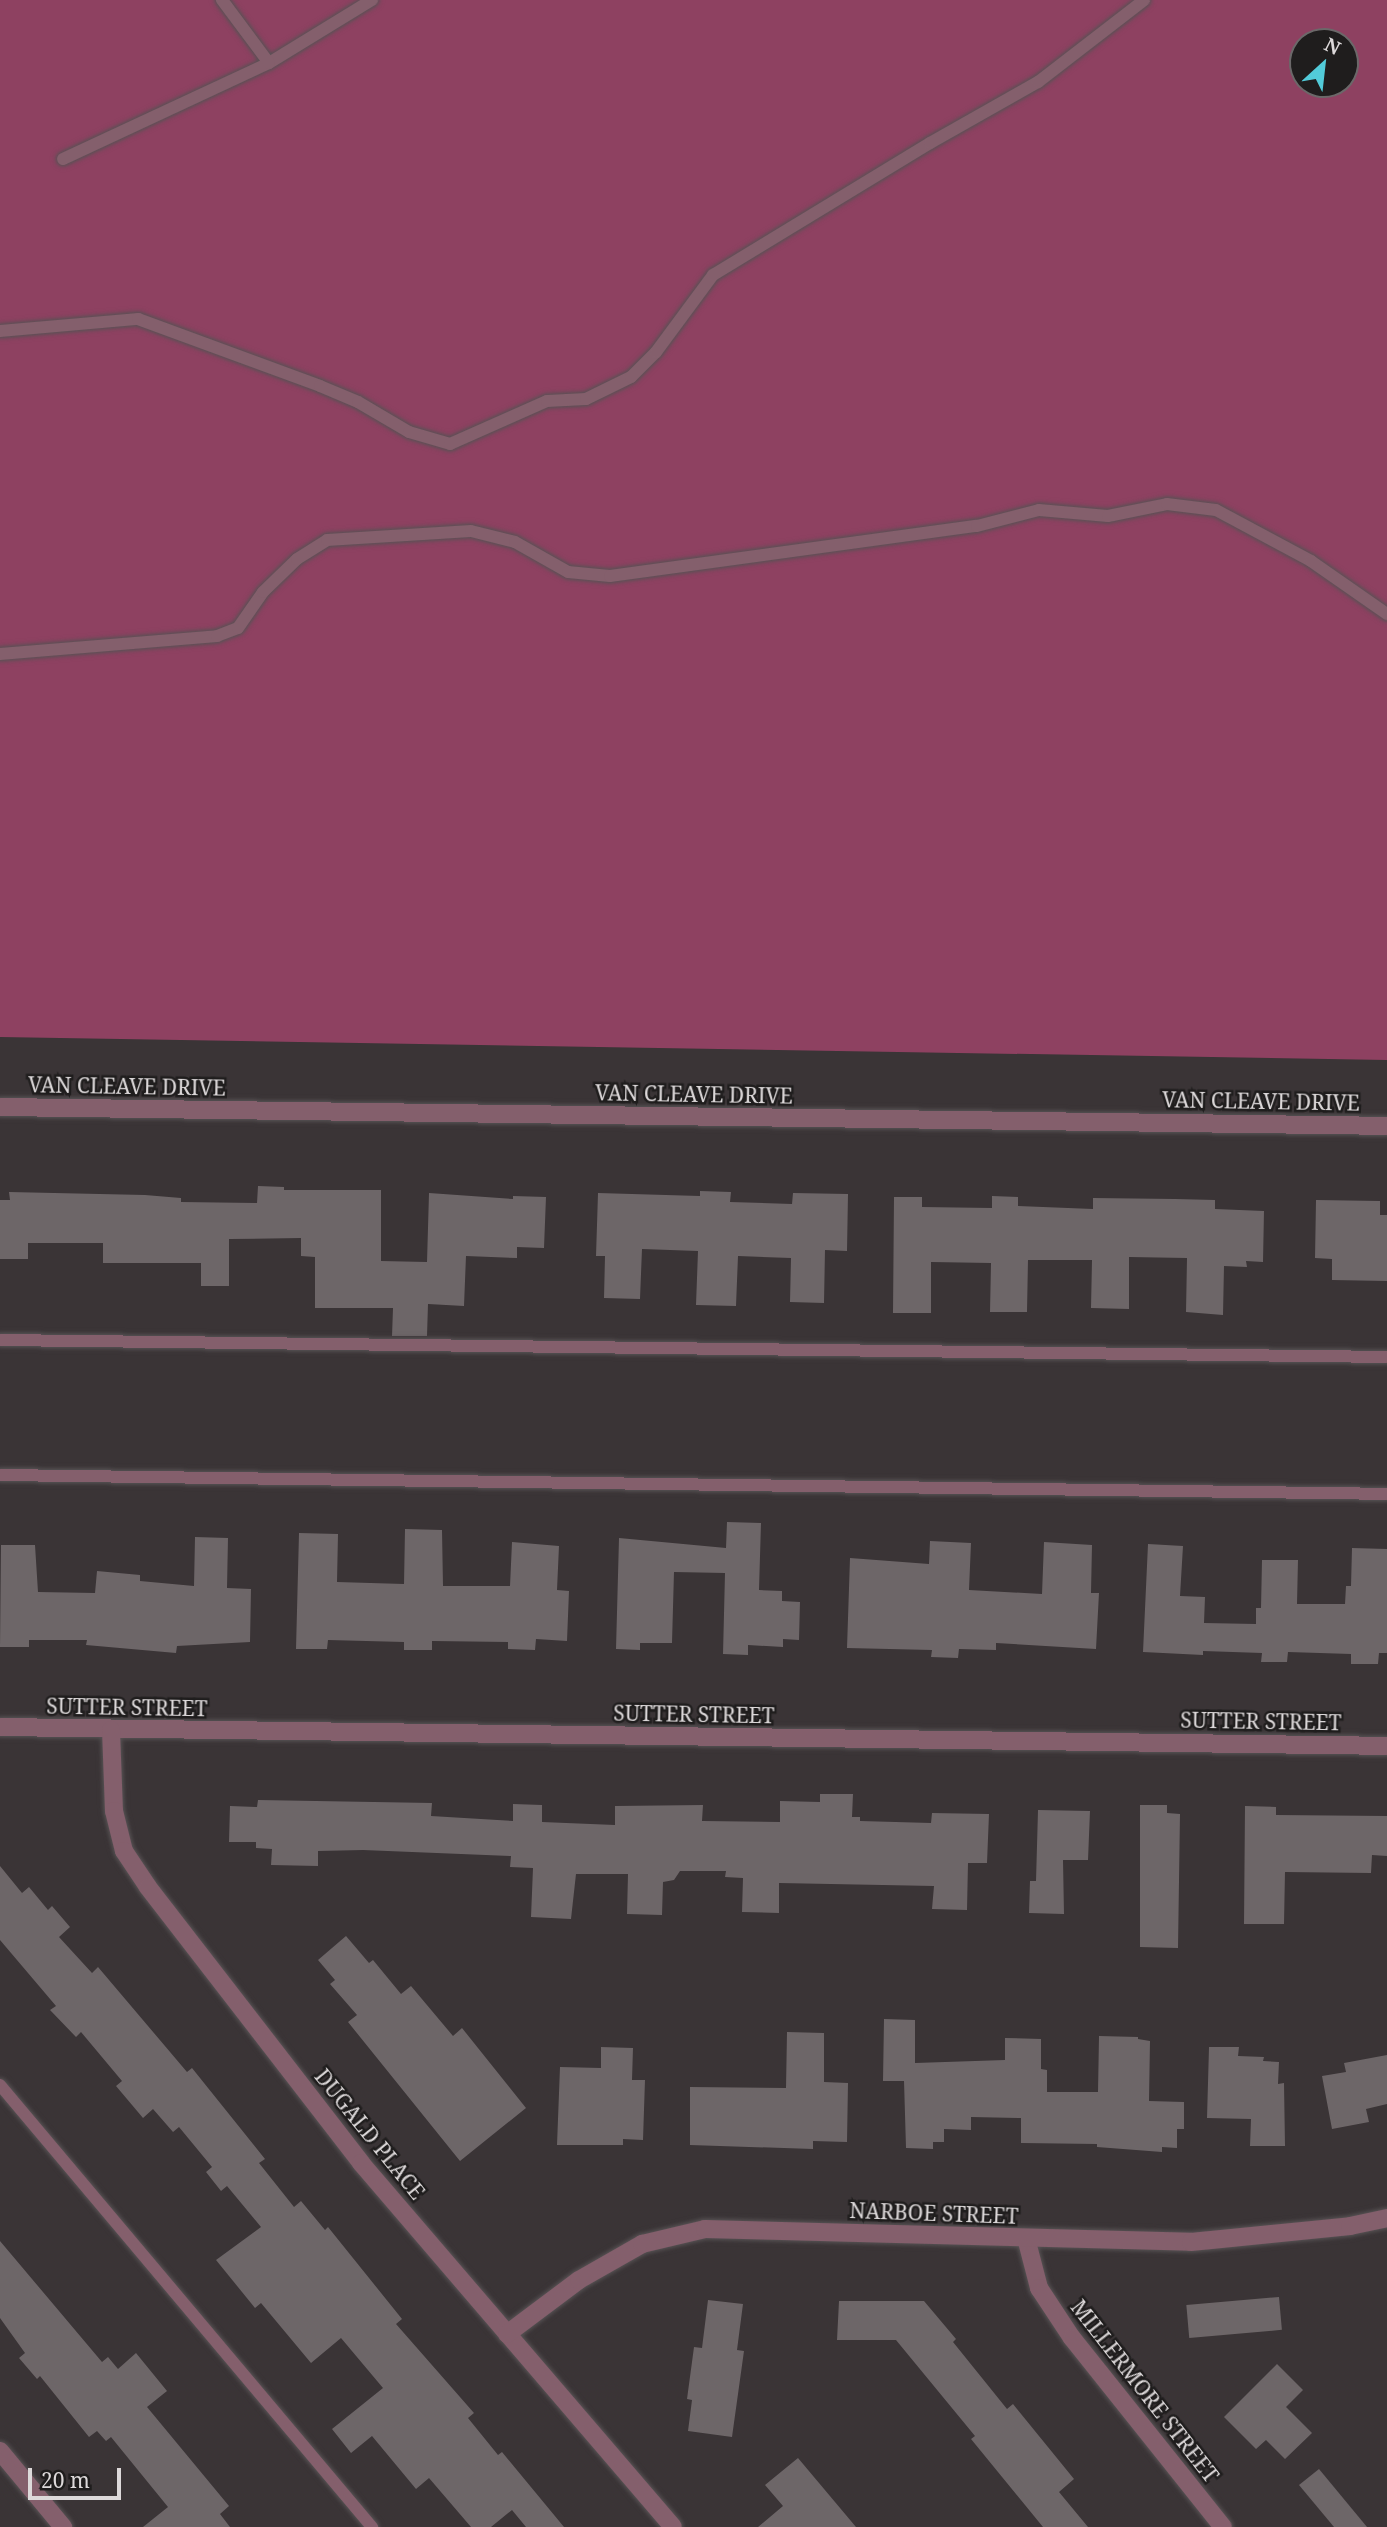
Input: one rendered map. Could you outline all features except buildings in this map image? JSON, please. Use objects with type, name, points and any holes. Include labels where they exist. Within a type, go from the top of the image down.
[{"type":"street","name":"VAN CLEAVE DRIVE","points":[[0,1107],[1387,1126]]},
{"type":"street","name":"SUTTER STREET","points":[[0,1727],[1387,1746]]},
{"type":"street","name":"DUGALD PLACE","points":[[111,1730],[114,1811],[124,1851],[136,1869],[361,2162],[673,2527]]},
{"type":"street","name":"NARBOE STREET","points":[[507,2334],[579,2280],[642,2244],[705,2229],[1191,2242],[1350,2226],[1387,2218]]},
{"type":"street","name":"MILLERMORE STREET","points":[[1026,2238],[1039,2288],[1072,2339],[1223,2527]]},
{"type":"street","points":[[0,2451],[63,2527]]},
{"type":"lane","points":[[222,0],[269,63]]},
{"type":"lane","points":[[63,159],[269,63],[372,0]]},
{"type":"lane","points":[[0,331],[138,319],[320,386],[358,402],[409,432],[450,444],[547,401],[586,399],[631,377],[656,352],[713,275],[930,143],[1038,82],[1144,0]]},
{"type":"lane","points":[[0,654],[217,636],[238,628],[263,592],[297,559],[327,540],[471,531],[515,542],[568,572],[610,576],[977,526],[1039,510],[1108,516],[1167,505],[1216,510],[1311,561],[1387,614]]},
{"type":"lane","points":[[0,1340],[1387,1357]]},
{"type":"lane","points":[[0,1475],[1387,1494]]},
{"type":"lane","points":[[0,2085],[372,2527]]},
{"type":"shaded area","points":[[0,0],[1387,0],[1387,1060],[0,1037]]}]
